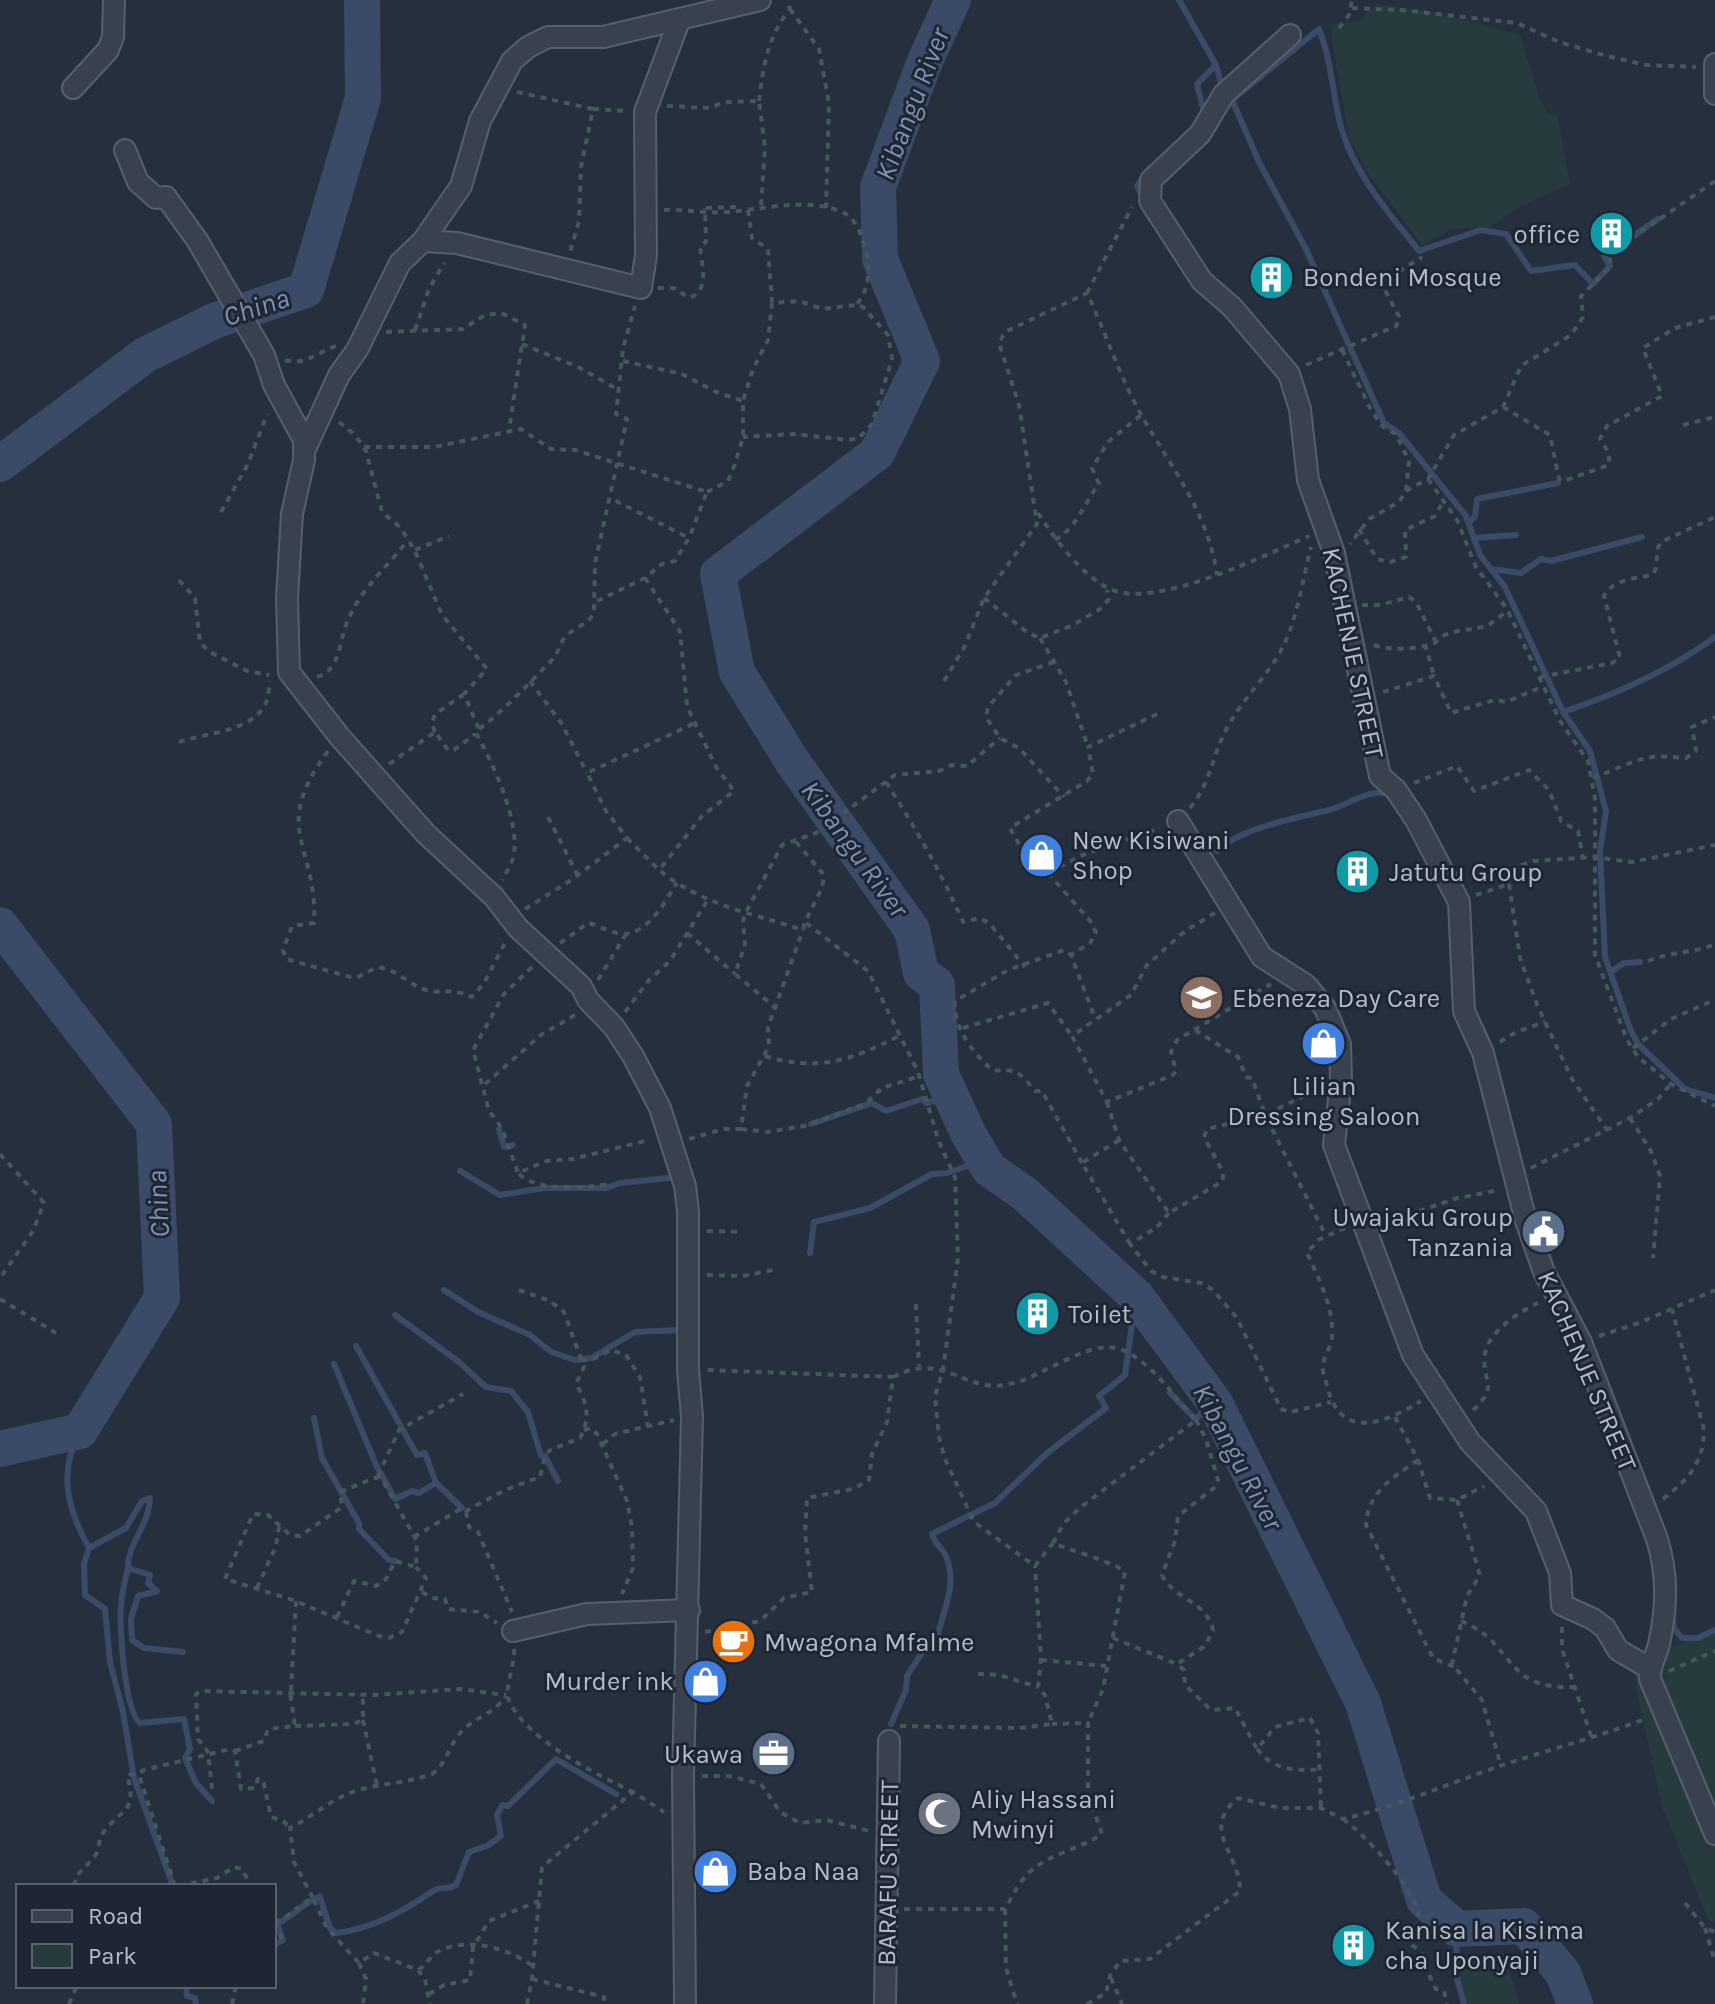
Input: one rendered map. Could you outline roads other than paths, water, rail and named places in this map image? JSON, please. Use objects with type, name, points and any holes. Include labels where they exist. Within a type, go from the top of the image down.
[{"type":"street","points":[[73,88],[108,50],[113,37],[114,0]]},
{"type":"street","points":[[685,2004],[686,1826],[683,1775],[689,1635],[692,1417],[688,1370],[689,1230],[685,1186],[670,1141],[633,1056],[614,1027],[581,986],[515,922],[494,897],[426,834],[280,674],[292,514],[305,449],[400,263],[423,241],[461,186],[480,121],[512,61],[528,47],[548,37],[603,37],[760,0]]},
{"type":"street","points":[[423,241],[457,243],[641,288],[646,255],[646,108],[679,21]]},
{"type":"street","name":"KACHENJE STREET","points":[[1290,35],[1224,94],[1200,134],[1150,184],[1150,201],[1202,281],[1232,307],[1289,374],[1300,409],[1308,480],[1334,553],[1380,776],[1396,790],[1416,820],[1459,902],[1464,1011],[1483,1053],[1516,1182],[1544,1272],[1581,1342],[1611,1426],[1647,1508],[1666,1578],[1661,1635],[1649,1674]]},
{"type":"street","points":[[1714,65],[1715,94]]},
{"type":"street","points":[[125,150],[138,182],[156,198],[166,197],[197,240],[265,358],[274,385],[305,449]]},
{"type":"street","points":[[1178,821],[1262,957],[1306,985],[1325,1008],[1340,1044],[1341,1080],[1334,1145],[1413,1355],[1455,1423],[1536,1511],[1560,1573],[1562,1605],[1605,1628],[1618,1650],[1649,1674],[1715,1834]]},
{"type":"street","points":[[513,1631],[569,1616],[689,1610]]},
{"type":"street","name":"BARAFU STREET","points":[[885,2004],[890,1836],[889,1741]]},
{"type":"waterway","name":"China","points":[[0,464],[145,355],[214,321],[306,290],[363,98],[362,0]]},
{"type":"waterway","name":"Kibangu River","points":[[953,0],[925,61],[878,187],[880,259],[922,361],[877,453],[718,574],[737,672],[792,761],[912,930],[921,973],[937,985],[941,1074],[968,1133],[989,1169],[1025,1194],[1136,1296],[1215,1403],[1363,1703],[1424,1900],[1457,1929],[1524,1926],[1563,1973],[1575,2004]]},
{"type":"waterway","points":[[1179,0],[1216,65],[1224,94],[1232,100],[1259,162],[1306,249],[1384,423],[1399,433],[1466,516],[1480,555],[1505,587],[1563,712],[1590,751],[1606,811],[1600,851],[1605,957],[1631,1031],[1638,1044],[1685,1089],[1715,1098]]},
{"type":"waterway","points":[[1232,100],[1319,29],[1329,62],[1339,119],[1352,155],[1372,189],[1419,251],[1481,230],[1506,234],[1531,271],[1575,265],[1593,284],[1610,266],[1604,256],[1658,219]]},
{"type":"waterway","points":[[1204,112],[1197,84],[1216,65]]},
{"type":"waterway","points":[[1145,201],[1137,186],[1150,168]]},
{"type":"waterway","points":[[1470,522],[1475,516],[1477,499],[1558,483]]},
{"type":"waterway","points":[[1474,538],[1516,535]]},
{"type":"waterway","points":[[1491,569],[1521,573],[1541,559],[1551,561],[1642,537]]},
{"type":"waterway","points":[[1563,712],[1642,680],[1679,661],[1715,637]]},
{"type":"waterway","points":[[1217,851],[1240,836],[1271,824],[1329,810],[1366,795],[1389,794]]},
{"type":"waterway","name":"China","points":[[0,925],[154,1124],[162,1298],[80,1431],[0,1449]]},
{"type":"waterway","points":[[1611,972],[1624,963],[1640,962]]},
{"type":"waterway","points":[[811,1124],[872,1103],[886,1111],[922,1099],[926,1103],[951,1096]]},
{"type":"waterway","points":[[499,1129],[504,1147],[513,1145]]},
{"type":"waterway","points":[[810,1253],[814,1222],[870,1208],[932,1174],[947,1173],[984,1160]]},
{"type":"waterway","points":[[460,1171],[500,1195],[544,1188],[606,1188],[620,1183],[679,1177]]},
{"type":"waterway","points":[[444,1290],[478,1312],[530,1335],[551,1352],[575,1360],[592,1358],[635,1332],[680,1330],[683,1326]]},
{"type":"waterway","points":[[891,1724],[906,1690],[907,1676],[932,1637],[938,1634],[949,1595],[949,1566],[932,1534],[995,1503],[1046,1454],[1106,1408],[1099,1396],[1125,1375],[1136,1296]]},
{"type":"waterway","points":[[395,1315],[459,1362],[486,1387],[511,1391],[528,1412],[541,1456],[545,1456],[558,1481]]},
{"type":"waterway","points":[[356,1346],[417,1455],[425,1453],[436,1483],[462,1508]]},
{"type":"waterway","points":[[334,1364],[377,1467],[395,1499],[412,1491],[419,1493],[436,1483]]},
{"type":"waterway","points":[[1170,1393],[1195,1419],[1215,1403]]},
{"type":"waterway","points":[[314,1418],[322,1458],[359,1523],[359,1529],[389,1560],[395,1561]]},
{"type":"waterway","points":[[80,1431],[73,1446],[67,1476],[75,1519],[89,1548],[84,1564],[85,1595],[105,1609],[110,1662],[123,1712],[134,1778],[172,1884]]},
{"type":"waterway","points":[[89,1548],[126,1528],[142,1501],[150,1498],[128,1568]]},
{"type":"waterway","points":[[183,1652],[144,1648],[132,1640],[131,1619],[138,1596],[157,1591],[148,1583],[150,1575],[128,1568],[121,1601],[121,1632],[130,1703],[140,1723],[184,1719],[190,1749],[185,1758],[196,1783],[212,1801]]},
{"type":"waterway","points":[[1672,1615],[1674,1628],[1682,1638],[1698,1638],[1715,1630]]},
{"type":"waterway","points":[[276,1944],[283,1940],[277,1924],[316,1898],[320,1897],[330,1928],[336,1933],[375,1923],[436,1890],[456,1885],[469,1852],[487,1846],[501,1836],[497,1815],[502,1805],[508,1806],[556,1759],[616,1794]]},
{"type":"waterway","points":[[1457,1929],[1456,1975],[1464,2004]]},
{"type":"waterway","points":[[186,1988],[187,1996],[195,1998],[196,2004]]},
{"type":"place","name":"office","points":[[1611,234]]},
{"type":"place","name":"Bondeni Mosque","points":[[1272,277]]},
{"type":"place","name":"New Kisiwani Shop","points":[[1041,855]]},
{"type":"place","name":"Jatutu Group","points":[[1358,872]]},
{"type":"place","name":"Ebeneza Day Care","points":[[1201,998]]},
{"type":"place","name":"Lilian Dressing Saloon","points":[[1324,1043]]},
{"type":"place","name":"Uwajaku Group Tanzania","points":[[1544,1232]]},
{"type":"place","name":"Toilet","points":[[1037,1314]]},
{"type":"place","name":"Mwagona Mfalme","points":[[733,1642]]},
{"type":"place","name":"Murder ink","points":[[705,1681]]},
{"type":"place","name":"Ukawa","points":[[774,1754]]},
{"type":"place","name":"Aliy Hassani Mwinyi","points":[[940,1814]]},
{"type":"place","name":"Baba Naa","points":[[716,1871]]},
{"type":"place","name":"Kanisa la Kisima cha Uponyaji","points":[[1354,1945]]}]
